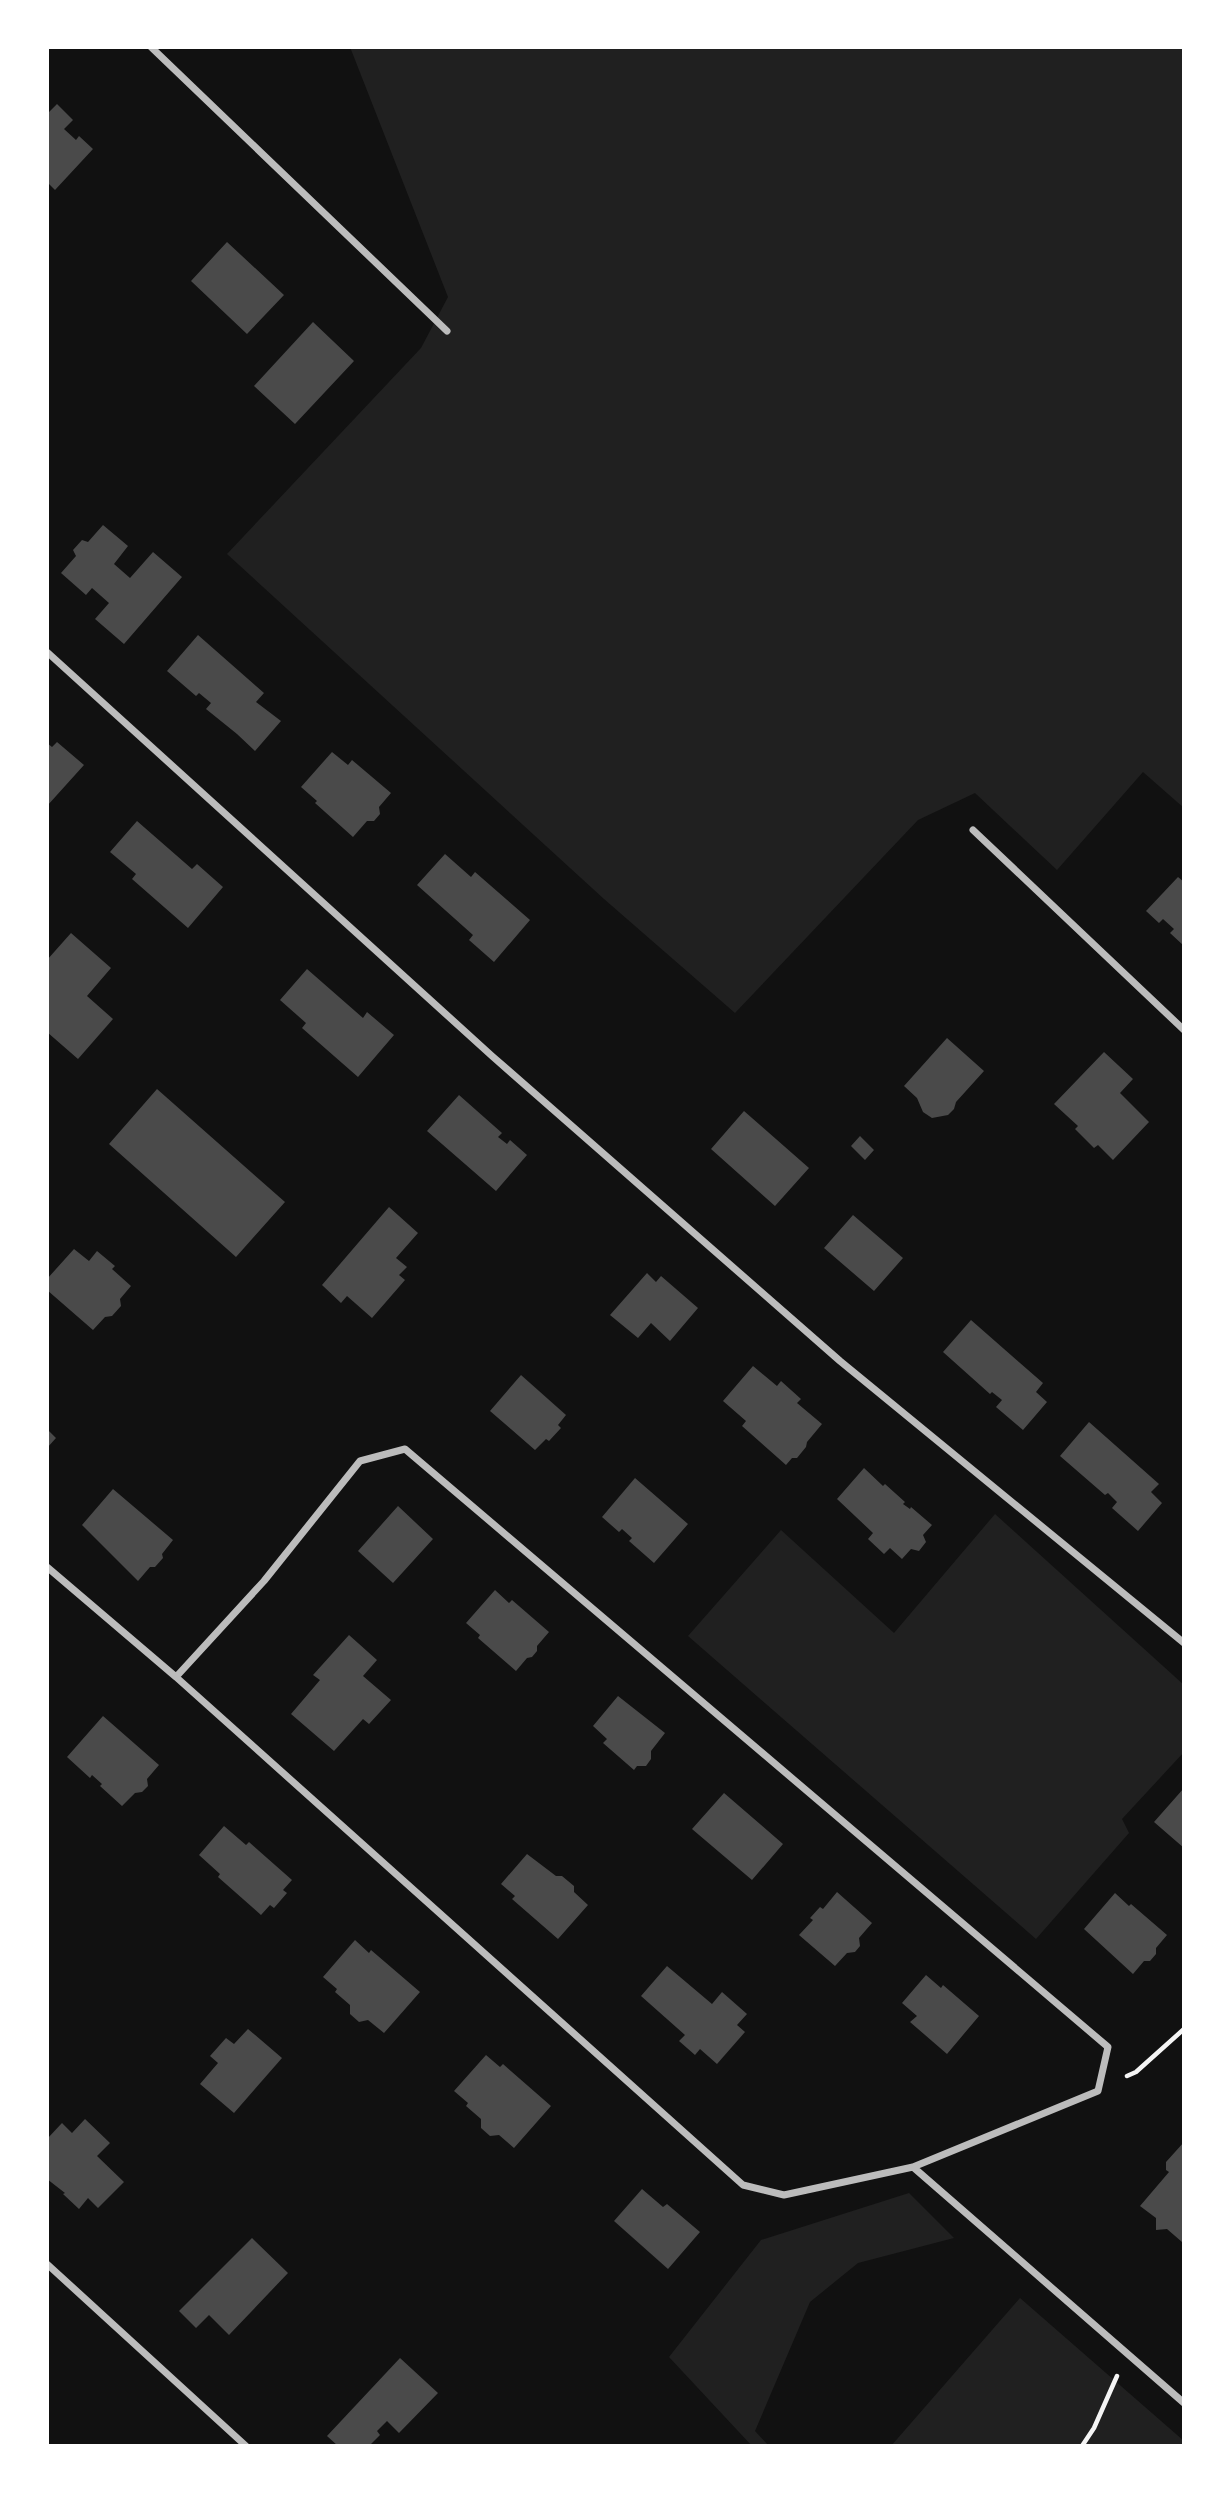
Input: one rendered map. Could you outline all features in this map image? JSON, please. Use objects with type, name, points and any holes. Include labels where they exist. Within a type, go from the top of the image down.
[{"type":"street","points":[[151,47],[447,331]]},
{"type":"street","points":[[47,652],[492,1056],[839,1361],[1184,1643]]},
{"type":"street","points":[[973,830],[1184,1030]]},
{"type":"street","points":[[47,1567],[176,1677],[743,2185],[784,2195],[913,2167],[1098,2091],[1108,2047],[405,1449],[360,1461],[264,1581],[176,1677]]},
{"type":"street","points":[[913,2167],[1184,2403]]},
{"type":"street","points":[[47,2264],[247,2446]]},
{"type":"path","points":[[1098,2091],[1136,2072],[1184,2029]]},
{"type":"path","points":[[1082,2446],[1094,2428],[1127,2352]]},
{"type":"shaded area","points":[[350,47],[1184,47],[1184,808],[1143,772],[1057,870],[975,793],[918,820],[735,1013],[604,899],[227,554],[421,348],[448,297]]},
{"type":"shaded area","points":[[995,1514],[1184,1685],[1184,1752],[1122,1819],[1129,1833],[1036,1939],[688,1636],[781,1530],[894,1633]]},
{"type":"shaded area","points":[[909,2193],[954,2238],[858,2263],[810,2302],[755,2431],[769,2446],[752,2446],[669,2357],[761,2240]]},
{"type":"shaded area","points":[[1020,2298],[1184,2441],[1184,2446],[891,2446]]},
{"type":"building","points":[[57,104],[73,120],[64,129],[76,140],[79,136],[93,149],[55,190],[47,182],[47,114]]},
{"type":"building","points":[[227,242],[284,295],[247,334],[191,281]]},
{"type":"building","points":[[313,322],[354,361],[295,424],[254,386]]},
{"type":"building","points":[[103,525],[128,546],[114,564],[130,578],[153,552],[182,577],[124,644],[95,619],[109,603],[92,588],[86,595],[61,573],[76,556],[73,550],[82,540],[88,542]]},
{"type":"building","points":[[198,635],[264,693],[256,702],[281,721],[255,751],[206,709],[211,703],[199,693],[196,696],[167,671]]},
{"type":"building","points":[[57,742],[84,765],[47,806],[47,743],[52,747]]},
{"type":"building","points":[[332,752],[348,765],[352,760],[391,793],[379,807],[380,814],[374,821],[367,821],[353,837],[301,787]]},
{"type":"building","points":[[137,821],[192,869],[197,864],[223,887],[188,928],[132,879],[136,874],[110,852]]},
{"type":"building","points":[[445,854],[471,877],[475,872],[530,920],[494,962],[469,940],[473,935],[417,885]]},
{"type":"building","points":[[1178,877],[1184,882],[1184,946],[1170,933],[1174,929],[1163,919],[1159,923],[1146,911]]},
{"type":"building","points":[[71,933],[111,968],[87,996],[113,1019],[78,1059],[47,1032],[47,960]]},
{"type":"building","points":[[307,969],[363,1018],[367,1012],[394,1035],[358,1077],[302,1028],[306,1023],[280,1000]]},
{"type":"building","points":[[947,1038],[984,1071],[948,1115],[932,1118],[923,1112],[917,1098],[904,1086]]},
{"type":"building","points":[[1104,1052],[1133,1079],[1120,1093],[1149,1122],[1113,1160],[1098,1145],[1094,1148],[1075,1129],[1078,1126],[1054,1104]]},
{"type":"building","points":[[157,1089],[285,1202],[236,1257],[109,1144]]},
{"type":"building","points":[[459,1095],[502,1133],[498,1137],[507,1144],[510,1140],[527,1155],[496,1191],[427,1131]]},
{"type":"building","points":[[744,1111],[809,1168],[775,1206],[711,1149]]},
{"type":"building","points":[[860,1136],[874,1150],[865,1160],[851,1146]]},
{"type":"building","points":[[389,1207],[418,1233],[396,1258],[407,1267],[399,1275],[405,1280],[372,1318],[347,1296],[341,1303],[322,1285]]},
{"type":"building","points":[[853,1215],[903,1258],[874,1291],[824,1248]]},
{"type":"building","points":[[74,1249],[89,1261],[97,1251],[115,1266],[112,1269],[131,1286],[120,1299],[121,1306],[93,1330],[47,1290],[47,1279]]},
{"type":"building","points":[[647,1273],[656,1282],[661,1276],[698,1308],[670,1341],[651,1323],[638,1338],[610,1315]]},
{"type":"building","points":[[971,1320],[1043,1383],[1036,1392],[1047,1402],[1023,1430],[996,1407],[1002,1400],[992,1392],[990,1394],[943,1352]]},
{"type":"building","points":[[753,1366],[777,1386],[781,1381],[801,1399],[797,1403],[822,1424],[797,1458],[792,1458],[786,1465],[742,1426],[746,1421],[723,1401]]},
{"type":"building","points":[[521,1375],[566,1415],[558,1425],[561,1428],[549,1441],[546,1439],[535,1450],[490,1411]]},
{"type":"building","points":[[1089,1422],[1159,1484],[1151,1492],[1162,1503],[1138,1531],[1112,1508],[1117,1502],[1108,1493],[1105,1495],[1060,1456]]},
{"type":"building","points":[[47,1429],[56,1438],[47,1448]]},
{"type":"building","points":[[864,1468],[905,1502],[903,1504],[910,1509],[911,1507],[932,1525],[923,1535],[926,1542],[919,1551],[911,1549],[902,1559],[890,1548],[884,1554],[868,1539],[873,1533],[837,1499]]},
{"type":"building","points":[[635,1478],[688,1524],[654,1563],[629,1541],[632,1538],[622,1529],[619,1532],[602,1517]]},
{"type":"building","points":[[113,1489],[173,1540],[162,1554],[163,1558],[155,1567],[150,1567],[138,1581],[82,1525]]},
{"type":"building","points":[[398,1506],[433,1539],[393,1583],[358,1551]]},
{"type":"building","points":[[495,1590],[509,1603],[512,1600],[549,1632],[532,1657],[527,1658],[516,1671],[478,1638],[480,1635],[466,1623]]},
{"type":"building","points":[[349,1635],[377,1660],[363,1676],[391,1700],[369,1724],[363,1719],[334,1751],[291,1714],[320,1680],[313,1675]]},
{"type":"building","points":[[618,1696],[665,1733],[651,1751],[651,1759],[646,1766],[637,1766],[634,1770],[603,1743],[607,1739],[593,1726]]},
{"type":"building","points":[[103,1716],[159,1765],[147,1779],[148,1786],[142,1792],[135,1793],[122,1806],[92,1775],[90,1778],[67,1757]]},
{"type":"building","points":[[1184,1788],[1184,1848],[1154,1822]]},
{"type":"building","points":[[724,1793],[783,1844],[752,1880],[692,1829]]},
{"type":"building","points":[[224,1826],[246,1845],[249,1842],[292,1880],[283,1890],[287,1893],[274,1908],[270,1905],[261,1915],[218,1877],[220,1874],[199,1855]]},
{"type":"building","points":[[527,1854],[574,1886],[574,1892],[588,1905],[558,1939],[512,1899],[515,1896],[501,1884]]},
{"type":"building","points":[[837,1892],[872,1923],[859,1938],[860,1946],[855,1952],[847,1953],[835,1966],[799,1935],[813,1920],[810,1918],[820,1907],[823,1909]]},
{"type":"building","points":[[1115,1893],[1167,1935],[1150,1961],[1144,1961],[1133,1974],[1084,1929]]},
{"type":"building","points":[[355,1940],[369,1953],[371,1950],[420,1992],[384,2033],[368,2020],[359,2022],[350,2014],[350,2005],[323,1977]]},
{"type":"building","points":[[667,1966],[712,2004],[722,1992],[747,2014],[737,2025],[745,2032],[717,2064],[700,2049],[695,2055],[679,2041],[685,2035],[641,1996]]},
{"type":"building","points":[[926,1975],[941,1988],[943,1985],[979,2016],[947,2054],[910,2022],[917,2016],[902,2003]]},
{"type":"building","points":[[248,2029],[282,2058],[234,2113],[200,2084],[218,2063],[210,2056],[226,2038],[234,2044]]},
{"type":"building","points":[[486,2055],[500,2067],[503,2064],[551,2106],[514,2148],[499,2135],[490,2136],[481,2128],[481,2119],[454,2091]]},
{"type":"building","points":[[85,2119],[110,2143],[97,2156],[124,2182],[98,2208],[88,2198],[79,2209],[47,2179],[47,2139],[62,2123],[72,2133]]},
{"type":"building","points":[[1184,2142],[1182,2242],[1167,2229],[1156,2230],[1156,2218],[1140,2206],[1169,2172],[1166,2170],[1166,2162]]},
{"type":"building","points":[[642,2189],[663,2207],[667,2204],[700,2232],[668,2269],[614,2221]]},
{"type":"building","points":[[252,2238],[288,2273],[229,2335],[209,2315],[196,2328],[179,2311]]},
{"type":"building","points":[[400,2358],[438,2393],[399,2433],[387,2421],[377,2431],[380,2435],[369,2446],[338,2446],[327,2436]]}]
